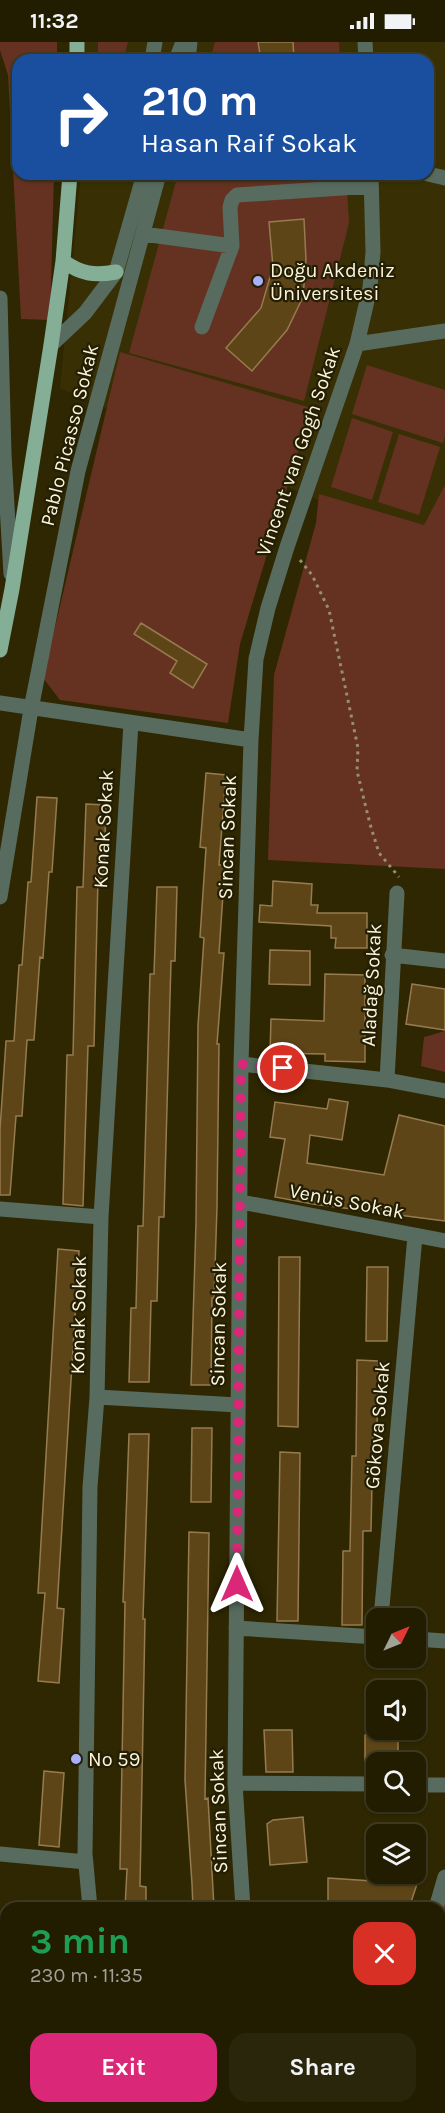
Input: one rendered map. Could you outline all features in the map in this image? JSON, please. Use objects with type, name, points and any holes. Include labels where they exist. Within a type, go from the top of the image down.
[{"type":"main road","points":[[0,650],[51,345],[63,261],[70,180]]},
{"type":"main road","points":[[63,261],[86,274],[99,275],[116,272]]},
{"type":"street","name":"Pablo Picasso Sokak","points":[[51,345],[85,313],[116,272],[142,180]]},
{"type":"street","name":"Pablo Picasso Sokak","points":[[0,897],[31,709],[78,471],[157,180]]},
{"type":"street","points":[[202,327],[232,246],[231,200],[237,195],[371,180]]},
{"type":"street","name":"Vincent van Gogh Sokak","points":[[251,740],[256,659],[268,608],[286,547],[357,344],[370,288],[373,252],[371,180]]},
{"type":"street","points":[[143,234],[232,246]]},
{"type":"street","points":[[0,298],[4,454],[12,589]]},
{"type":"street","points":[[357,344],[445,331]]},
{"type":"street","points":[[0,703],[251,740]]},
{"type":"street","name":"Konak Sokak","points":[[89,1902],[86,1862],[90,1487],[97,1397],[101,1217],[131,723]]},
{"type":"street","name":"Sincan Sokak","points":[[243,1902],[235,1783],[236,1628],[241,1064],[251,740]]},
{"type":"street","name":"Aladağ Sokak","points":[[387,1080],[392,955],[399,886]]},
{"type":"street","points":[[392,955],[445,961]]},
{"type":"street","points":[[241,1064],[387,1080],[445,1091]]},
{"type":"street","name":"Venüs Sokak","points":[[241,1202],[445,1241]]},
{"type":"street","points":[[0,1209],[101,1217]]},
{"type":"street","name":"Gökova Sokak","points":[[382,1608],[415,1236]]},
{"type":"street","points":[[97,1397],[238,1405]]},
{"type":"street","points":[[236,1628],[366,1636]]},
{"type":"street","points":[[426,1640],[445,1641]]},
{"type":"street","points":[[235,1783],[366,1784]]},
{"type":"street","points":[[426,1785],[445,1785]]},
{"type":"street","points":[[0,1854],[86,1862]]},
{"type":"street","points":[[438,1902],[445,1877]]},
{"type":"path","points":[[286,547],[298,557],[312,575],[329,610],[358,748],[357,771],[370,824],[380,853],[399,886]]},
{"type":"shaded area","points":[[0,42],[57,42],[57,54],[12,54],[12,150],[8,75],[0,50]]},
{"type":"shaded area","name":"Doğu Akdeniz Üniversitesi","points":[[85,42],[445,42],[445,551],[443,554],[60,388],[80,180],[434,180],[434,54],[85,54]]},
{"type":"shaded area","points":[[98,42],[128,42],[125,54],[98,54]]},
{"type":"shaded area","points":[[215,42],[339,42],[340,54],[212,54]]},
{"type":"shaded area","points":[[14,180],[54,180],[50,320],[21,319]]},
{"type":"shaded area","points":[[176,180],[346,180],[349,223],[304,401],[129,353]]},
{"type":"shaded area","points":[[120,352],[311,408],[240,644],[228,723],[60,700],[43,678]]},
{"type":"shaded area","points":[[367,365],[445,390],[443,443],[352,414]]},
{"type":"shaded area","points":[[352,418],[393,432],[372,500],[331,487]]},
{"type":"shaded area","points":[[399,434],[440,447],[419,515],[378,502]]},
{"type":"shaded area","points":[[445,485],[445,869],[268,860],[274,675],[316,523],[319,494],[424,525]]},
{"type":"shaded area","points":[[445,1031],[445,1072],[421,1066],[424,1037]]},
{"type":"building","points":[[258,42],[293,42],[294,54],[260,54]]},
{"type":"building","points":[[304,219],[306,260],[303,297],[287,330],[252,371],[226,348],[261,308],[273,267],[269,222]]},
{"type":"building","points":[[141,623],[207,664],[193,688],[170,673],[177,661],[134,634]]},
{"type":"building","points":[[206,773],[226,775],[219,865],[225,865],[219,953],[224,953],[217,1044],[219,1044],[217,1207],[214,1298],[212,1298],[211,1385],[191,1385],[196,1223],[198,1025],[204,938],[200,937],[206,848],[200,847]]},
{"type":"building","points":[[37,797],[57,798],[52,872],[49,872],[34,1040],[27,1040],[22,1116],[16,1116],[10,1195],[0,1195],[0,1129],[6,1041],[14,1041],[19,965],[22,965],[28,882],[31,882]]},
{"type":"building","points":[[86,804],[106,805],[104,879],[98,879],[94,1046],[88,1046],[83,1206],[63,1204],[67,1055],[73,1055],[77,887],[83,887]]},
{"type":"building","points":[[273,881],[312,884],[311,905],[318,905],[317,913],[367,913],[367,948],[335,948],[336,938],[331,938],[331,926],[259,922],[260,905],[272,906]]},
{"type":"building","points":[[157,887],[177,887],[175,961],[171,961],[164,1217],[159,1217],[157,1301],[151,1301],[149,1382],[129,1382],[131,1308],[136,1308],[138,1226],[143,1226],[150,974],[154,974]]},
{"type":"building","points":[[270,950],[310,951],[310,985],[269,984]]},
{"type":"building","points":[[325,974],[365,975],[365,1062],[325,1061],[325,1054],[270,1053],[271,1019],[324,1021]]},
{"type":"building","points":[[412,984],[445,989],[445,1030],[406,1024]]},
{"type":"building","points":[[329,1099],[348,1102],[342,1140],[310,1135],[307,1163],[384,1175],[399,1115],[445,1126],[445,1221],[275,1197],[285,1139],[270,1137],[275,1102],[327,1109]]},
{"type":"building","points":[[58,1249],[79,1251],[57,1608],[64,1609],[59,1683],[38,1681],[45,1593],[38,1593]]},
{"type":"building","points":[[279,1257],[300,1257],[298,1427],[278,1426]]},
{"type":"building","points":[[367,1267],[388,1267],[387,1341],[366,1341]]},
{"type":"building","points":[[357,1360],[378,1361],[377,1435],[373,1435],[371,1531],[363,1531],[362,1625],[342,1625],[343,1551],[350,1551],[352,1456],[356,1456]]},
{"type":"building","points":[[192,1428],[212,1428],[211,1502],[191,1502]]},
{"type":"building","points":[[129,1434],[149,1434],[143,1619],[145,1619],[140,1886],[146,1887],[146,1902],[125,1902],[127,1869],[120,1869],[125,1602],[123,1602]]},
{"type":"building","points":[[280,1452],[300,1453],[298,1621],[277,1621]]},
{"type":"building","points":[[189,1532],[209,1533],[205,1799],[208,1798],[214,1902],[193,1902],[185,1780]]},
{"type":"building","points":[[264,1730],[292,1730],[293,1772],[266,1772]]},
{"type":"building","points":[[365,1735],[366,1740],[398,1740],[398,1752],[366,1752],[365,1762]]},
{"type":"building","points":[[44,1771],[64,1773],[59,1847],[39,1845]]},
{"type":"building","points":[[303,1817],[307,1862],[270,1865],[267,1824],[273,1820]]},
{"type":"building","points":[[328,1878],[366,1881],[366,1884],[417,1884],[411,1902],[328,1902]]},
{"type":"place","name":"Doğu Akdeniz Üniversitesi","points":[[258,281]]},
{"type":"place","name":"No 59","points":[[76,1759]]},
{"type":"route","points":[[237,1584],[241,1064],[283,1068]]}]
